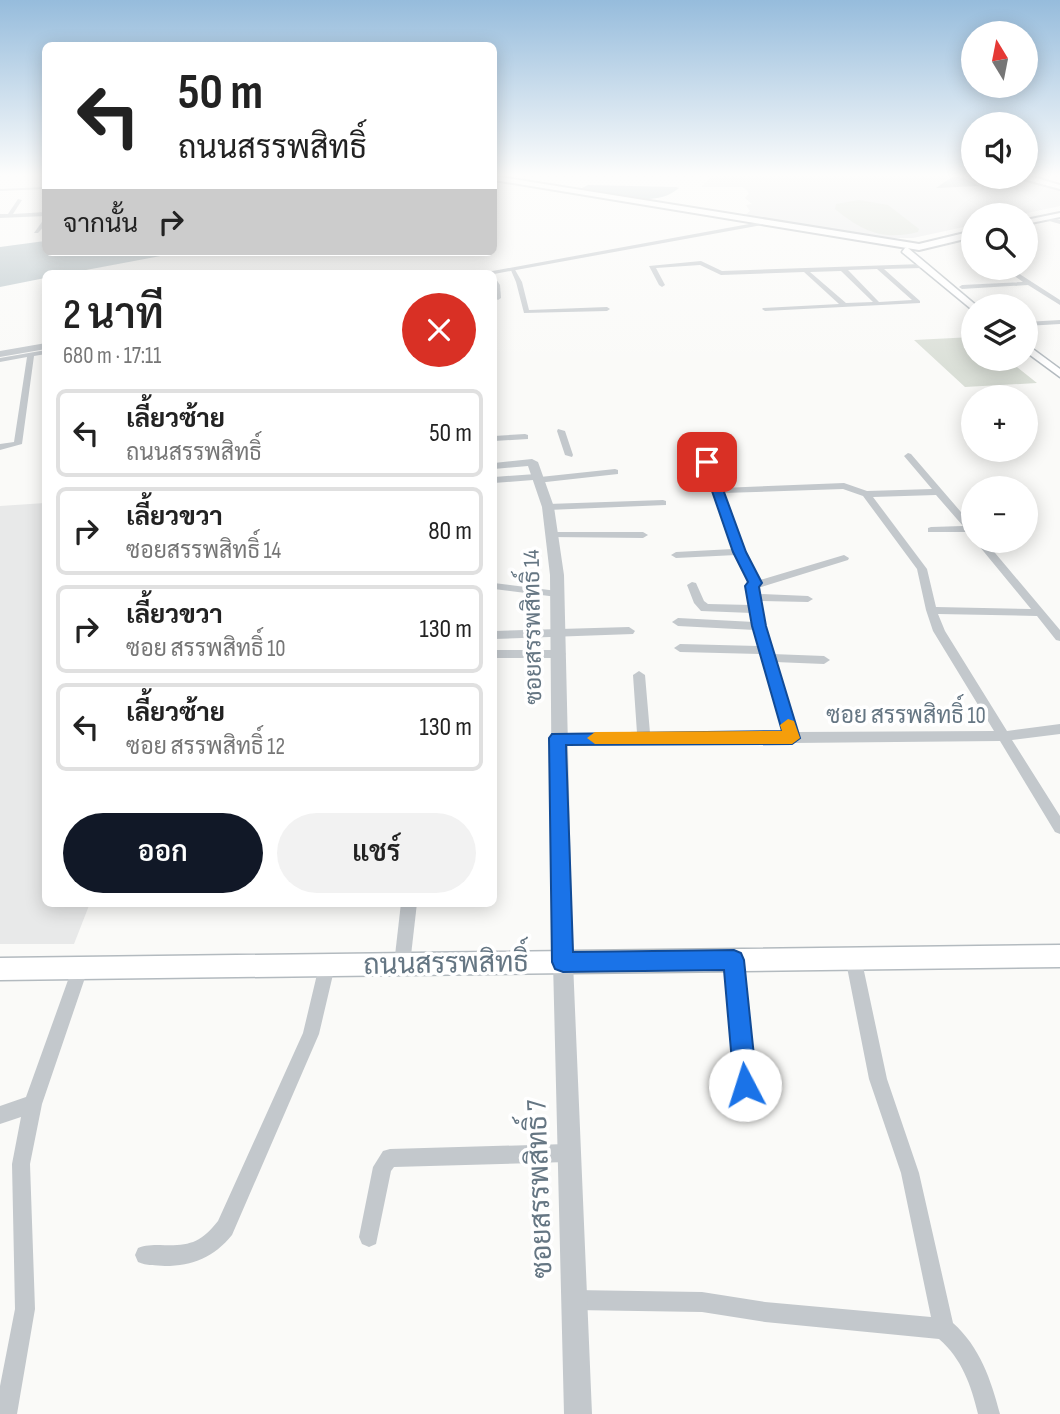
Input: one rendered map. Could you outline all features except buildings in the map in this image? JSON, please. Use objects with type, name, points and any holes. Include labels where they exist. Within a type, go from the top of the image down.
[{"type":"main road","points":[[856,240],[919,249],[943,240]]},
{"type":"main road","points":[[857,240],[904,248],[936,240]]},
{"type":"main road","points":[[904,248],[922,265],[963,294]]},
{"type":"main road","points":[[919,249],[968,294]]},
{"type":"main road","points":[[1038,344],[1060,361]]},
{"type":"main road","points":[[1038,357],[1060,374]]},
{"type":"main road","name":"ถนนสรรพสิทธิ์","points":[[0,969],[1060,956]]},
{"type":"street","points":[[497,272],[672,240]]},
{"type":"street","points":[[662,285],[652,267],[698,262],[718,273],[922,265]]},
{"type":"street","points":[[765,309],[918,302],[879,268]]},
{"type":"street","points":[[512,269],[519,282],[526,312],[607,309]]},
{"type":"street","points":[[843,269],[878,304]]},
{"type":"street","points":[[806,271],[845,306]]},
{"type":"street","points":[[1024,280],[1060,303]]},
{"type":"street","points":[[962,287],[1029,283]]},
{"type":"street","points":[[497,285],[498,298]]},
{"type":"street","points":[[1038,323],[1060,322]]},
{"type":"street","points":[[0,354],[42,347]]},
{"type":"street","points":[[0,360],[42,353]]},
{"type":"street","points":[[0,447],[18,444],[32,354]]},
{"type":"street","points":[[561,431],[569,455]]},
{"type":"street","points":[[497,439],[525,437]]},
{"type":"street","points":[[908,456],[961,518]]},
{"type":"street","points":[[707,462],[739,552],[756,583]]},
{"type":"street","points":[[497,467],[535,473]]},
{"type":"street","points":[[497,479],[535,473],[615,472]]},
{"type":"street","name":"ซอยสรรพสิทธิ์ 14","points":[[535,473],[548,507],[554,535],[560,654],[558,738],[563,962]]},
{"type":"street","points":[[716,491],[844,486],[866,494],[938,492]]},
{"type":"street","name":"ซอย สรรพสิทธิ์ 10","points":[[866,494],[922,569],[931,610],[959,666],[1060,828]]},
{"type":"street","points":[[548,507],[663,503]]},
{"type":"street","points":[[931,530],[961,530]]},
{"type":"street","points":[[554,535],[643,535]]},
{"type":"street","points":[[677,555],[739,552]]},
{"type":"street","points":[[990,553],[1060,637]]},
{"type":"street","points":[[792,738],[766,654],[752,586],[844,558]]},
{"type":"street","points":[[497,586],[557,594]]},
{"type":"street","points":[[692,586],[699,603],[705,608],[808,598]]},
{"type":"street","points":[[931,610],[1041,613]]},
{"type":"street","points":[[678,622],[759,626]]},
{"type":"street","points":[[497,635],[629,631]]},
{"type":"street","points":[[680,648],[824,660]]},
{"type":"street","points":[[497,654],[560,654]]},
{"type":"street","points":[[639,675],[644,737]]},
{"type":"street","name":"ซอย สรรพสิทธิ์ 10","points":[[558,738],[1002,736],[1060,729]]},
{"type":"street","points":[[402,964],[409,907]]},
{"type":"street","points":[[853,957],[878,1079],[910,1173],[944,1329],[964,1349],[972,1362],[989,1414]]},
{"type":"street","points":[[734,960],[745,1085]]},
{"type":"street","name":"ซอยสรรพสิทธิ์ 7","points":[[563,962],[567,1153],[578,1414]]},
{"type":"street","points":[[145,1255],[194,1254],[212,1244],[225,1227],[311,1034],[327,966]]},
{"type":"street","points":[[6,1414],[24,1309],[21,1164],[33,1104],[79,969]]},
{"type":"street","points":[[0,1115],[33,1104]]},
{"type":"street","points":[[369,1237],[382,1167],[390,1158],[567,1153]]},
{"type":"street","points":[[574,1300],[702,1301],[765,1312],[944,1329]]},
{"type":"shaded area","points":[[42,241],[42,256],[161,256],[86,270],[42,270],[42,279],[0,287],[0,247]]},
{"type":"shaded area","points":[[961,338],[961,371],[1022,371],[1037,383],[963,385],[914,340]]},
{"type":"shaded area","points":[[42,503],[42,907],[88,907],[74,944],[0,944],[0,506]]},
{"type":"slow traffic","points":[[595,738],[792,738],[788,725]]},
{"type":"route","points":[[707,462],[739,552],[756,583],[752,586],[752,597],[767,658],[792,738],[558,738],[563,962],[734,960],[745,1085]]}]
